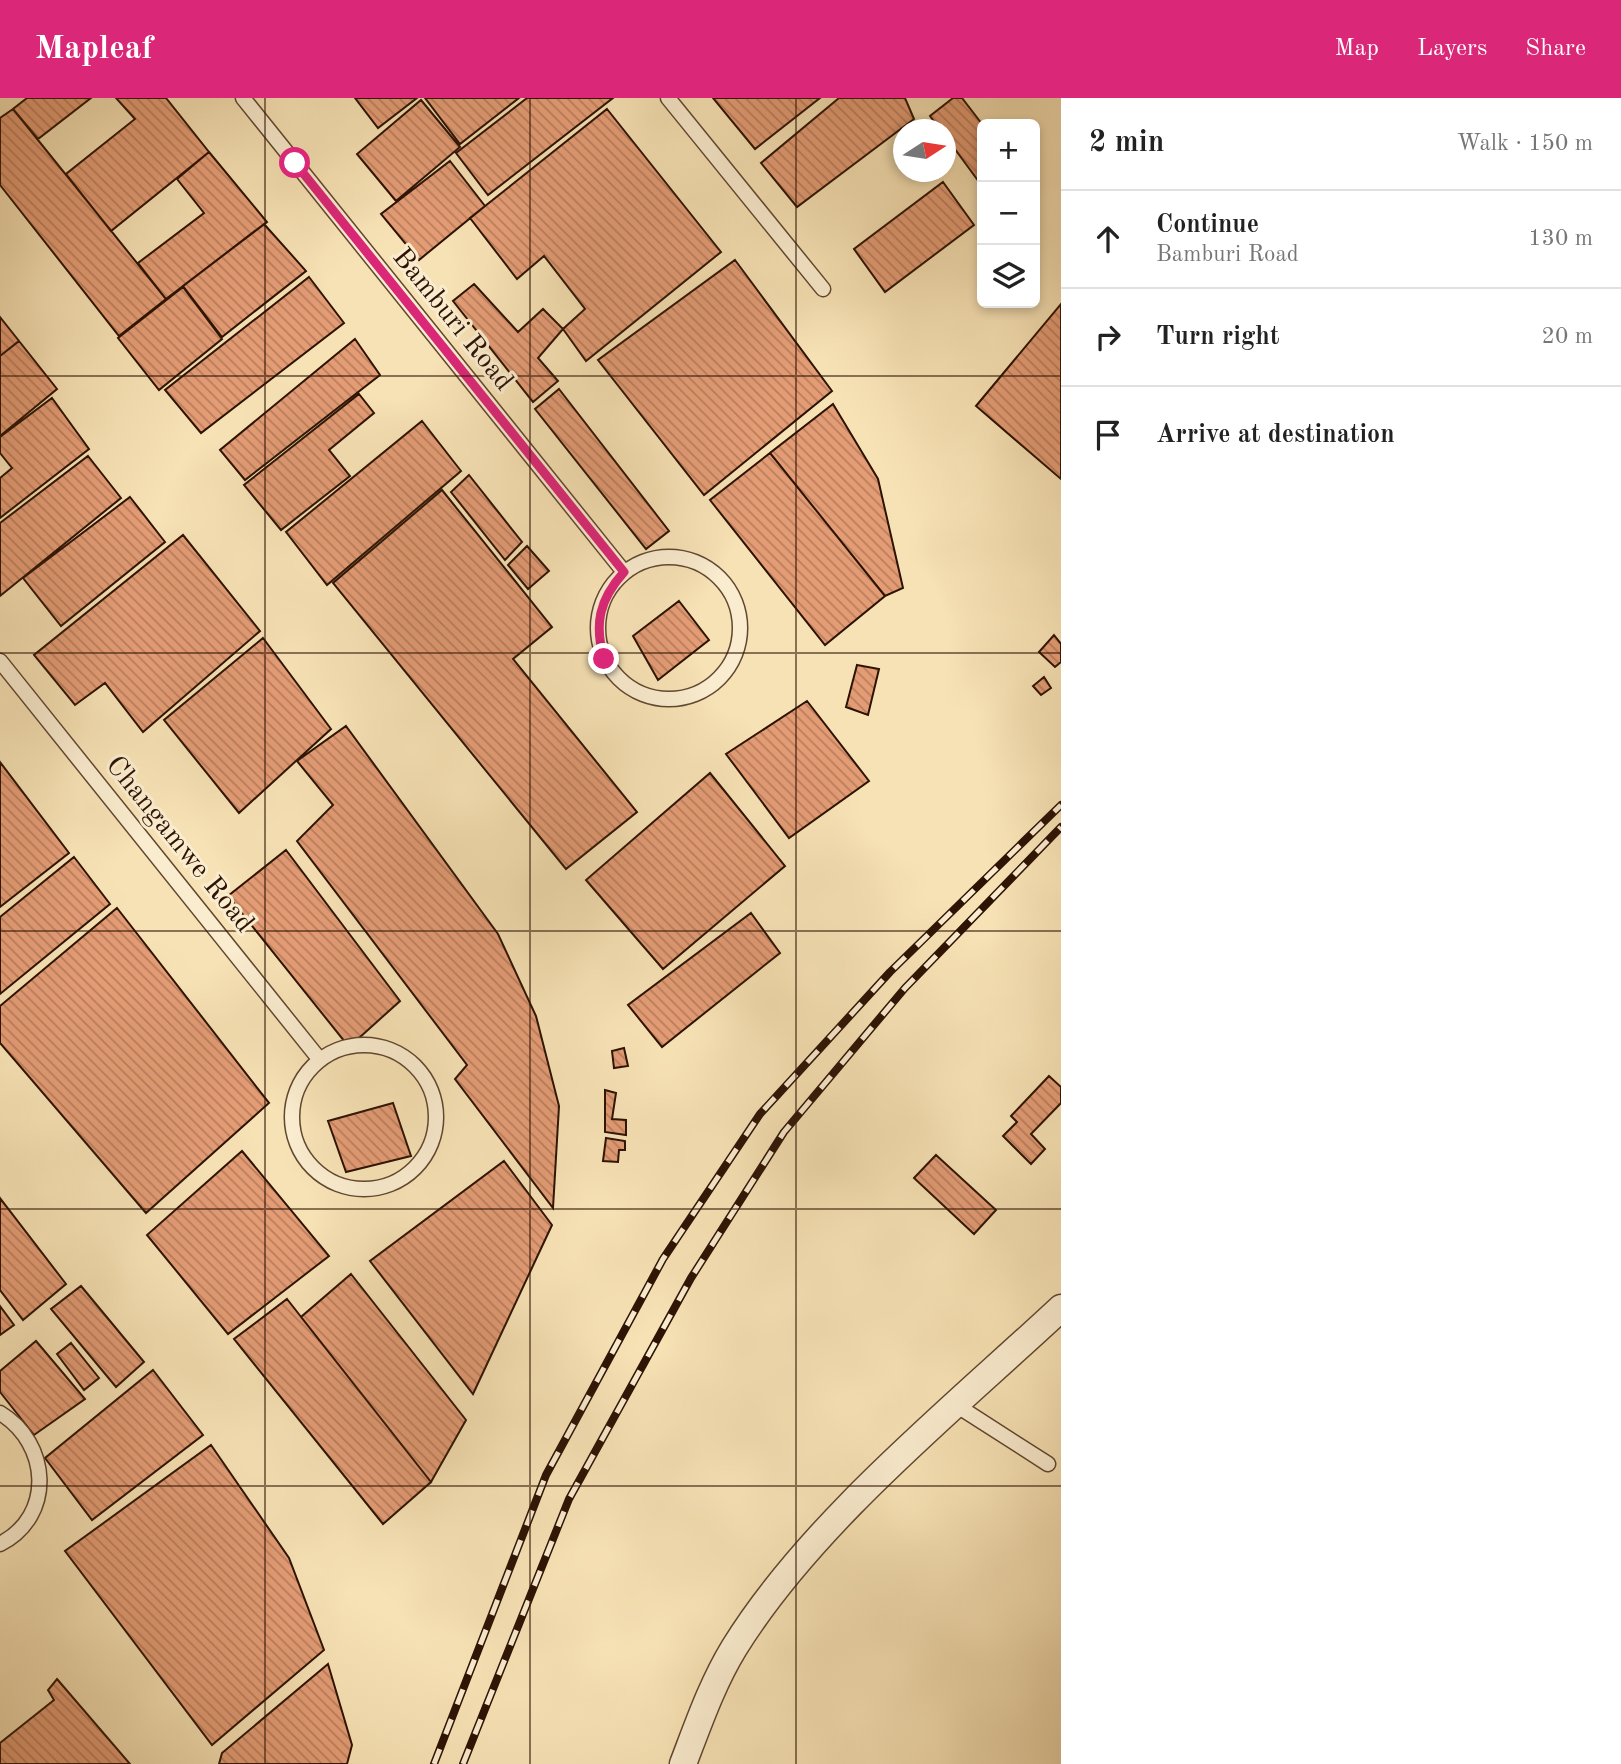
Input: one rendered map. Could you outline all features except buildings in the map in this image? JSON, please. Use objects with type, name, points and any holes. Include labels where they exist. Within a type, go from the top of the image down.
[{"type":"street","points":[[683,1764],[717,1682],[757,1614],[830,1528],[956,1405],[1061,1308]]},
{"type":"lane","name":"Bamburi Road","points":[[243,98],[624,572]]},
{"type":"lane","points":[[668,98],[823,289]]},
{"type":"lane","points":[[667,556],[701,565],[727,587],[738,608],[740,632],[735,655],[723,675],[706,690],[684,699],[660,700],[637,693],[618,679],[604,659],[597,636],[599,612],[608,590],[624,572],[644,561],[667,556]]},
{"type":"lane","name":"Changamwe Road","points":[[0,661],[320,1059]]},
{"type":"lane","points":[[363,1044],[386,1047],[407,1058],[423,1075],[433,1096],[436,1119],[432,1142],[421,1162],[403,1178],[381,1188],[357,1189],[333,1182],[314,1168],[300,1148],[293,1124],[294,1100],[304,1077],[320,1059],[341,1048],[363,1044]]},
{"type":"lane","points":[[956,1405],[1048,1464]]},
{"type":"lane","points":[[0,1413],[16,1424],[36,1452],[39,1486],[29,1517],[19,1530],[0,1544]]},
{"type":"railway","points":[[434,1764],[546,1475],[663,1259],[760,1114],[890,972],[1061,805]]},
{"type":"railway","points":[[463,1764],[569,1499],[691,1278],[784,1132],[905,988],[1061,827]]},
{"type":"route","points":[[295,163],[624,572],[608,590],[599,612],[597,636],[604,659]]}]
